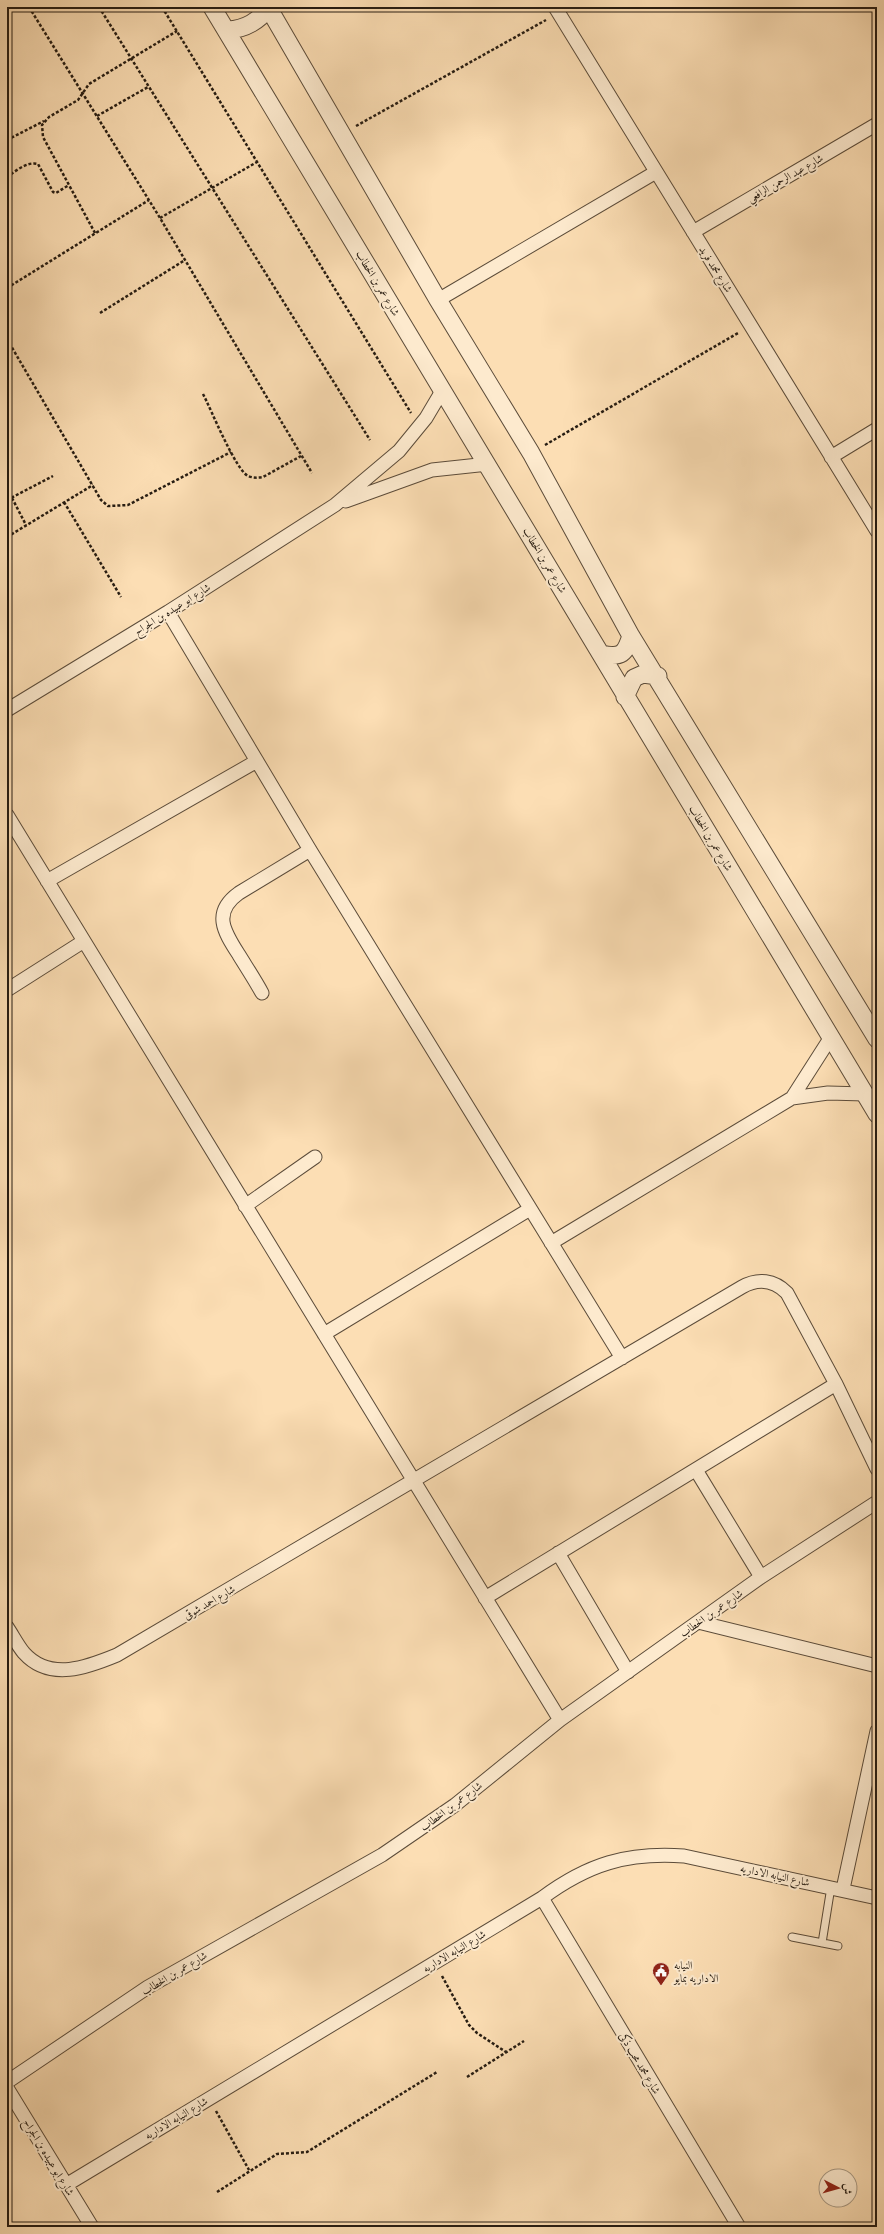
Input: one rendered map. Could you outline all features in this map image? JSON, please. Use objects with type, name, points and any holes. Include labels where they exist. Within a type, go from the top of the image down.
[{"type":"street","name":"شارع عمر بن الخطاب","points":[[212,7],[228,30],[442,391],[488,464],[602,654],[625,697],[877,1114]]},
{"type":"street","points":[[228,30],[250,25],[262,16],[269,8],[438,300],[531,453],[632,636],[658,676],[877,1039]]},
{"type":"street","name":"شارع محمد فريد","points":[[557,10],[877,531]]},
{"type":"street","name":"شارع عبد الرحمن الرافعي","points":[[693,232],[877,124]]},
{"type":"street","points":[[438,300],[656,172]]},
{"type":"street","name":"شارع ابو عبيده بن الجراح","points":[[7,710],[168,612],[335,505],[399,452],[420,427],[442,391]]},
{"type":"street","points":[[831,457],[877,429]]},
{"type":"street","name":"شارع ابو عبيده بن الجراح","points":[[335,505],[432,470],[488,464]]},
{"type":"street","points":[[168,612],[310,850],[622,1358]]},
{"type":"street","points":[[602,654],[612,656],[622,654],[626,650],[632,636]]},
{"type":"street","points":[[625,697],[634,678],[643,674],[658,676]]},
{"type":"street","points":[[47,881],[257,761]]},
{"type":"street","points":[[7,815],[560,1720]]},
{"type":"street","points":[[262,993],[225,933],[223,925],[224,910],[239,893],[310,850]]},
{"type":"street","points":[[7,990],[84,941]]},
{"type":"street","points":[[792,1098],[831,1037]]},
{"type":"street","points":[[551,1243],[792,1098],[828,1093],[865,1094]]},
{"type":"street","points":[[245,1206],[315,1157]]},
{"type":"street","points":[[324,1334],[530,1209]]},
{"type":"street","name":"شارع احمد شوقى","points":[[7,1627],[25,1654],[42,1666],[61,1670],[84,1668],[117,1655],[414,1482],[749,1283],[766,1281],[781,1288],[787,1293],[836,1384],[877,1469]]},
{"type":"street","points":[[485,1598],[836,1384]]},
{"type":"street","points":[[696,1470],[761,1577]]},
{"type":"street","name":"شارع عمر بن الخطاب","points":[[7,2082],[148,1987],[382,1855],[455,1805],[560,1720],[761,1577],[877,1502]]},
{"type":"street","points":[[558,1553],[628,1672]]},
{"type":"street","points":[[698,1622],[877,1666]]},
{"type":"street","points":[[837,1888],[877,1731]]},
{"type":"street","name":"شارع النيابه الاداريه","points":[[66,2185],[542,1898],[562,1883],[597,1866],[633,1856],[659,1854],[684,1856],[837,1888],[877,1898]]},
{"type":"street","name":"شارع محمد محب ذكى","points":[[542,1898],[739,2227]]},
{"type":"street","name":"شارع ابو عبيده بن الجراح","points":[[7,2088],[92,2227]]},
{"type":"lane","points":[[822,1943],[837,1888]]},
{"type":"lane","points":[[792,1937],[838,1946]]},
{"type":"path","points":[[29,7],[160,218],[312,473]]},
{"type":"path","points":[[99,7],[370,440]]},
{"type":"path","points":[[162,7],[420,427]]},
{"type":"path","points":[[341,134],[557,10]]},
{"type":"path","points":[[7,140],[44,121],[78,100],[89,84],[177,31]]},
{"type":"path","points":[[97,116],[148,87]]},
{"type":"path","points":[[44,121],[42,125],[43,137],[95,233]]},
{"type":"path","points":[[160,218],[257,162]]},
{"type":"path","points":[[7,177],[29,163],[34,163],[38,164],[53,192],[56,193],[69,185]]},
{"type":"path","points":[[7,288],[149,200]]},
{"type":"path","points":[[100,312],[185,260]]},
{"type":"path","points":[[531,453],[750,325]]},
{"type":"path","points":[[7,339],[92,485],[108,506],[118,508],[128,505],[231,452]]},
{"type":"path","points":[[203,394],[231,452],[247,476],[257,478],[263,477],[302,456]]},
{"type":"path","points":[[7,500],[53,476]]},
{"type":"path","points":[[7,536],[92,485]]},
{"type":"path","points":[[12,498],[26,525]]},
{"type":"path","points":[[64,502],[121,597]]},
{"type":"path","points":[[434,1963],[469,2025],[477,2033],[506,2052]]},
{"type":"path","points":[[468,2077],[524,2041]]},
{"type":"path","points":[[217,2192],[277,2154],[307,2152],[437,2072]]},
{"type":"path","points":[[218,2114],[250,2170]]},
{"type":"place","name":"النيابه الاداريه بمايو","points":[[661,1986]]}]
